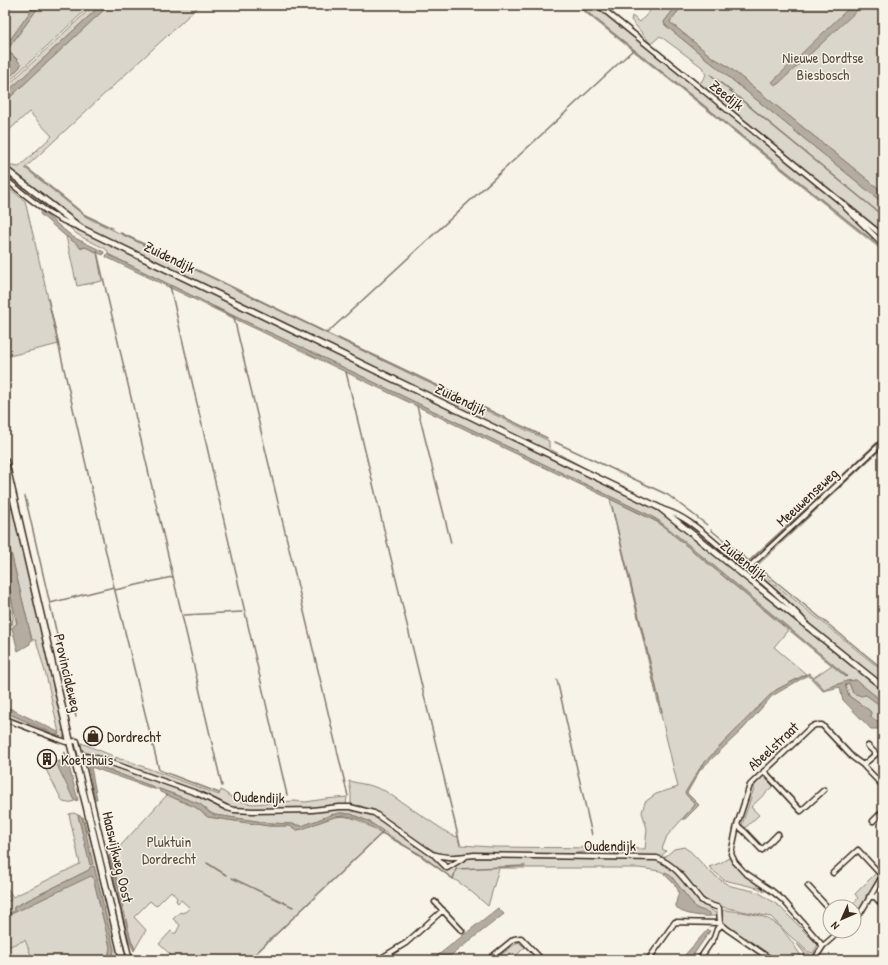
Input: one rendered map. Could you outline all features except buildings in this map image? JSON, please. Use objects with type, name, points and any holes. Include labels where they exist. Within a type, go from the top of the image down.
[{"type":"main road","name":"Provincialeweg","points":[[5,461],[7,478],[123,960]]},
{"type":"street","name":"Zeedijk","points":[[598,5],[883,236]]},
{"type":"street","name":"Zuidendijk","points":[[5,169],[81,228],[660,508],[883,687]]},
{"type":"street","points":[[5,179],[38,205],[70,224],[81,228]]},
{"type":"street","name":"Zeedijk","points":[[842,203],[847,210],[883,244]]},
{"type":"street","name":"Meeuwenseweg","points":[[747,569],[883,442]]},
{"type":"street","points":[[660,508],[673,513],[700,530],[789,605],[812,631]]},
{"type":"street","points":[[5,719],[52,738],[70,742]]},
{"type":"street","name":"Abeelstraat","points":[[823,946],[772,890],[744,872],[735,862],[731,854],[737,825],[750,785],[810,728],[815,725],[822,725],[852,757],[863,765],[883,786]]},
{"type":"street","name":"Haaswijkweg Oost","points":[[70,742],[77,741],[129,956],[137,960]]},
{"type":"street","points":[[863,765],[876,754],[868,746]]},
{"type":"street","name":"Oudendijk","points":[[81,756],[104,760],[199,794],[234,810],[312,810],[339,807],[367,810],[374,813],[432,854],[447,868],[466,856]]},
{"type":"street","points":[[76,764],[83,763]]},
{"type":"street","points":[[764,771],[801,811],[824,790]]},
{"type":"street","points":[[873,821],[883,811]]},
{"type":"street","points":[[737,825],[762,850],[778,834]]},
{"type":"street","points":[[833,873],[858,850],[883,876],[862,910]]},
{"type":"street","name":"Oudendijk","points":[[432,854],[448,858],[479,855],[657,858],[664,860],[674,868],[705,904],[719,908],[721,924]]},
{"type":"street","points":[[808,886],[822,901]]},
{"type":"street","points":[[869,897],[875,897],[883,888]]},
{"type":"street","points":[[875,897],[883,906]]},
{"type":"street","points":[[435,902],[462,931]]},
{"type":"street","points":[[378,960],[406,943],[443,910]]},
{"type":"street","points":[[648,960],[675,922],[721,924],[772,960]]},
{"type":"street","points":[[699,960],[714,938],[717,929],[721,924]]},
{"type":"street","points":[[488,960],[514,939],[521,938],[542,960]]},
{"type":"street","points":[[814,960],[823,946],[831,939]]},
{"type":"shaded area","points":[[35,5],[40,5],[7,50],[21,64],[20,67],[5,82],[5,47]]},
{"type":"shaded area","points":[[101,5],[109,5],[5,102],[5,94]]},
{"type":"shaded area","points":[[677,5],[683,5],[671,20],[670,22],[672,24],[712,57],[726,65],[883,192],[883,203],[665,25],[664,22]]},
{"type":"shaded area","points":[[852,5],[863,5],[778,84],[775,85],[772,82]]},
{"type":"shaded area","points":[[41,211],[73,237],[104,252],[103,255],[85,247],[80,248],[40,214]]},
{"type":"shaded area","points":[[107,254],[651,516],[673,532],[847,676],[846,677],[659,523],[106,257]]},
{"type":"shaded area","points":[[5,528],[32,640],[30,644],[18,651],[12,628],[17,623],[5,571]]},
{"type":"shaded area","points":[[809,673],[824,689],[847,681],[856,680],[883,702],[883,712],[882,707],[866,695],[861,696],[853,693],[849,683],[845,685],[849,696],[870,711],[871,717],[883,723],[883,733],[879,729],[871,729],[843,700],[840,687],[823,691],[808,675],[772,696],[743,729],[700,770],[687,793],[699,805],[685,819],[682,819],[695,805],[685,793],[702,765],[776,690]]},
{"type":"shaded area","points":[[5,706],[58,732],[59,734],[57,735],[5,712]]},
{"type":"shaded area","points":[[65,752],[78,800],[74,800],[57,765],[60,761],[65,760],[63,753]]},
{"type":"shaded area","points":[[88,763],[154,787],[154,789],[91,767],[97,799],[95,799]]},
{"type":"shaded area","points":[[159,789],[200,804],[210,813],[215,815],[302,826],[331,815],[340,813],[351,814],[368,821],[383,831],[382,833],[359,819],[346,816],[333,817],[297,830],[290,826],[269,826],[208,817],[195,807],[160,792]]},
{"type":"shaded area","points":[[78,815],[82,817],[83,821],[93,864],[90,865]]},
{"type":"shaded area","points":[[111,854],[131,941],[135,949],[134,951],[129,941],[122,914],[109,856]]},
{"type":"shaded area","points":[[94,866],[114,950],[112,960],[108,960],[110,947],[93,877],[91,876],[5,917],[5,915],[14,911],[14,907],[89,870],[90,867]]},
{"type":"shaded area","points":[[666,872],[672,877],[696,908],[710,913],[710,916],[686,913],[678,909],[676,903],[678,890],[664,874]]},
{"type":"shaded area","points":[[498,908],[504,914],[445,960],[432,960]]},
{"type":"shaded area","points":[[708,929],[710,931],[694,954],[690,957],[684,956]]},
{"type":"shaded area","points":[[25,940],[33,960],[5,960],[5,948]]},
{"type":"green space","points":[[5,5],[35,5],[5,47]]},
{"type":"green space","points":[[40,5],[91,5],[5,85],[5,82],[20,67],[17,59],[7,50]]},
{"type":"green space","points":[[94,5],[101,5],[5,94],[5,88]]},
{"type":"green space","points":[[109,5],[200,5],[25,168],[86,217],[549,441],[550,449],[605,479],[92,231],[79,224],[5,165],[19,167],[52,136],[29,112],[5,134],[5,102]]},
{"type":"green space","points":[[576,5],[596,5],[669,66],[827,193],[883,246],[883,251]]},
{"type":"green space","points":[[650,5],[677,5],[664,22],[665,25],[883,203],[883,234],[701,87],[700,83],[706,75],[702,67],[660,36],[651,44],[631,20],[632,16],[640,22],[651,10],[648,7]]},
{"type":"green space","name":"Nieuwe Dordtse Biesbosch","points":[[683,5],[883,5],[883,192],[726,65],[712,57],[672,24],[670,22],[671,20]]},
{"type":"green space","points":[[5,185],[25,201],[59,344],[5,357]]},
{"type":"green space","points":[[67,224],[657,510],[883,692],[883,702],[856,680],[847,681],[824,689],[813,678],[832,665],[846,677],[847,676],[658,520],[301,347],[225,312],[108,254],[108,251],[79,235]]},
{"type":"green space","points":[[66,236],[79,245],[81,249],[85,247],[97,252],[102,281],[77,286]]},
{"type":"green space","points":[[883,443],[883,447],[755,568],[883,671],[883,686],[812,628],[792,607],[754,573],[751,568]]},
{"type":"green space","points":[[5,483],[7,484],[59,705],[65,733],[63,738],[60,739],[5,717],[5,712],[57,734],[59,733],[47,679],[36,640],[32,640],[5,528]]},
{"type":"green space","points":[[610,499],[659,523],[788,630],[774,647],[806,674],[776,690],[768,697],[702,765],[685,793],[695,805],[667,836],[662,849],[666,851],[661,857],[627,856],[602,850],[603,848],[645,849],[647,829],[642,812],[645,802],[656,794],[678,787]]},
{"type":"green space","points":[[5,571],[17,624],[12,628],[5,630],[7,627],[5,616],[5,595],[12,625],[13,616],[6,590],[8,589]]},
{"type":"green space","points":[[848,683],[850,684],[852,692],[866,695],[882,707],[883,723],[871,717],[870,711],[849,696],[845,685]]},
{"type":"green space","points":[[79,742],[113,756],[105,759],[85,752],[82,750]]},
{"type":"green space","points":[[116,757],[219,795],[221,790],[236,800],[247,803],[253,804],[294,801],[306,802],[347,797],[346,805],[309,809],[244,809],[230,807],[211,797],[118,763],[115,761]]},
{"type":"green space","points":[[93,759],[197,796],[237,813],[315,812],[354,808],[362,810],[383,820],[435,857],[444,859],[656,860],[663,863],[676,873],[701,902],[718,916],[709,916],[710,914],[696,908],[666,872],[664,873],[639,868],[499,868],[488,906],[467,888],[407,847],[368,821],[351,814],[340,813],[331,815],[302,826],[215,815],[200,804],[160,789],[154,789],[154,787],[93,764],[89,763],[87,765],[86,761]]},
{"type":"green space","points":[[60,761],[58,765],[74,800],[78,800],[68,803],[63,802],[43,764]]},
{"type":"green space","points":[[763,776],[773,786],[751,807],[759,815],[745,828],[742,825],[755,785]]},
{"type":"green space","points":[[349,781],[372,786],[385,791],[451,835],[458,837],[460,845],[492,847],[598,848],[598,850],[564,855],[450,855],[440,853],[434,851],[371,811],[361,806],[351,805]]},
{"type":"green space","name":"Pluktuin Dordrecht","points":[[167,795],[195,807],[208,817],[269,826],[290,826],[298,830],[337,816],[344,816],[356,819],[382,833],[249,960],[167,960],[171,955],[159,944],[171,931],[176,933],[180,925],[173,919],[180,912],[185,912],[190,908],[181,900],[178,903],[176,901],[177,898],[171,891],[156,906],[150,901],[134,917],[146,930],[135,949],[129,933],[121,901],[112,855]]},
{"type":"green space","points":[[74,813],[78,815],[90,864],[86,832],[82,817],[92,843],[121,960],[112,960],[114,950],[94,867],[14,907],[14,911],[5,915],[5,896],[9,901],[11,900],[5,891],[5,885],[13,897],[80,864],[69,814]]},
{"type":"green space","points":[[684,847],[691,852],[710,872],[725,883],[731,886],[758,892],[779,906],[818,945],[813,953],[809,952],[791,937],[771,917],[713,905],[701,898],[674,866],[664,858],[674,849]]},
{"type":"green space","points":[[729,858],[737,868],[765,890],[764,892],[758,888],[724,880],[709,867]]},
{"type":"green space","points":[[876,873],[878,878],[862,907],[862,899],[857,899],[858,898],[855,894]]},
{"type":"green space","points":[[91,875],[93,877],[110,947],[108,960],[33,960],[25,940],[5,948],[5,917]]},
{"type":"green space","points":[[724,910],[763,917],[775,923],[783,930],[802,957],[805,954],[797,944],[814,958],[813,960],[776,960],[723,923],[722,912]]},
{"type":"green space","points":[[518,942],[525,947],[512,960],[494,960]]},
{"type":"waterway","points":[[578,5],[883,249]]},
{"type":"waterway","points":[[121,233],[327,333],[633,50]]},
{"type":"waterway","points":[[711,75],[883,216]]},
{"type":"waterway","points":[[27,168],[85,215],[112,228]]},
{"type":"waterway","points":[[97,252],[222,786]]},
{"type":"waterway","points":[[170,286],[287,795]]},
{"type":"waterway","points":[[48,299],[114,587],[159,770],[219,793]]},
{"type":"waterway","points":[[214,307],[235,317]]},
{"type":"waterway","points":[[234,318],[348,796]]},
{"type":"waterway","points":[[338,338],[547,438]]},
{"type":"waterway","points":[[346,372],[460,844]]},
{"type":"waterway","points":[[417,406],[451,543]]},
{"type":"waterway","points":[[829,488],[883,437]]},
{"type":"waterway","points":[[555,442],[668,495],[707,525]]},
{"type":"waterway","points":[[764,557],[883,447]]},
{"type":"waterway","points":[[711,530],[749,561],[825,491]]},
{"type":"waterway","points":[[25,496],[76,717]]},
{"type":"waterway","points":[[612,507],[662,712]]},
{"type":"waterway","points":[[758,567],[883,669]]},
{"type":"waterway","points":[[115,590],[172,577]]},
{"type":"waterway","points":[[50,603],[114,587]]},
{"type":"waterway","points":[[184,615],[242,612]]},
{"type":"waterway","points":[[557,680],[592,835]]},
{"type":"waterway","points":[[249,960],[382,833],[421,855],[453,879],[456,869],[525,866]]},
{"type":"waterway","points":[[207,863],[226,875]]},
{"type":"waterway","points":[[232,878],[293,907]]},
{"type":"place","name":"Dordrecht","points":[[93,736]]},
{"type":"place","name":"Koetshuis","points":[[47,759]]}]
